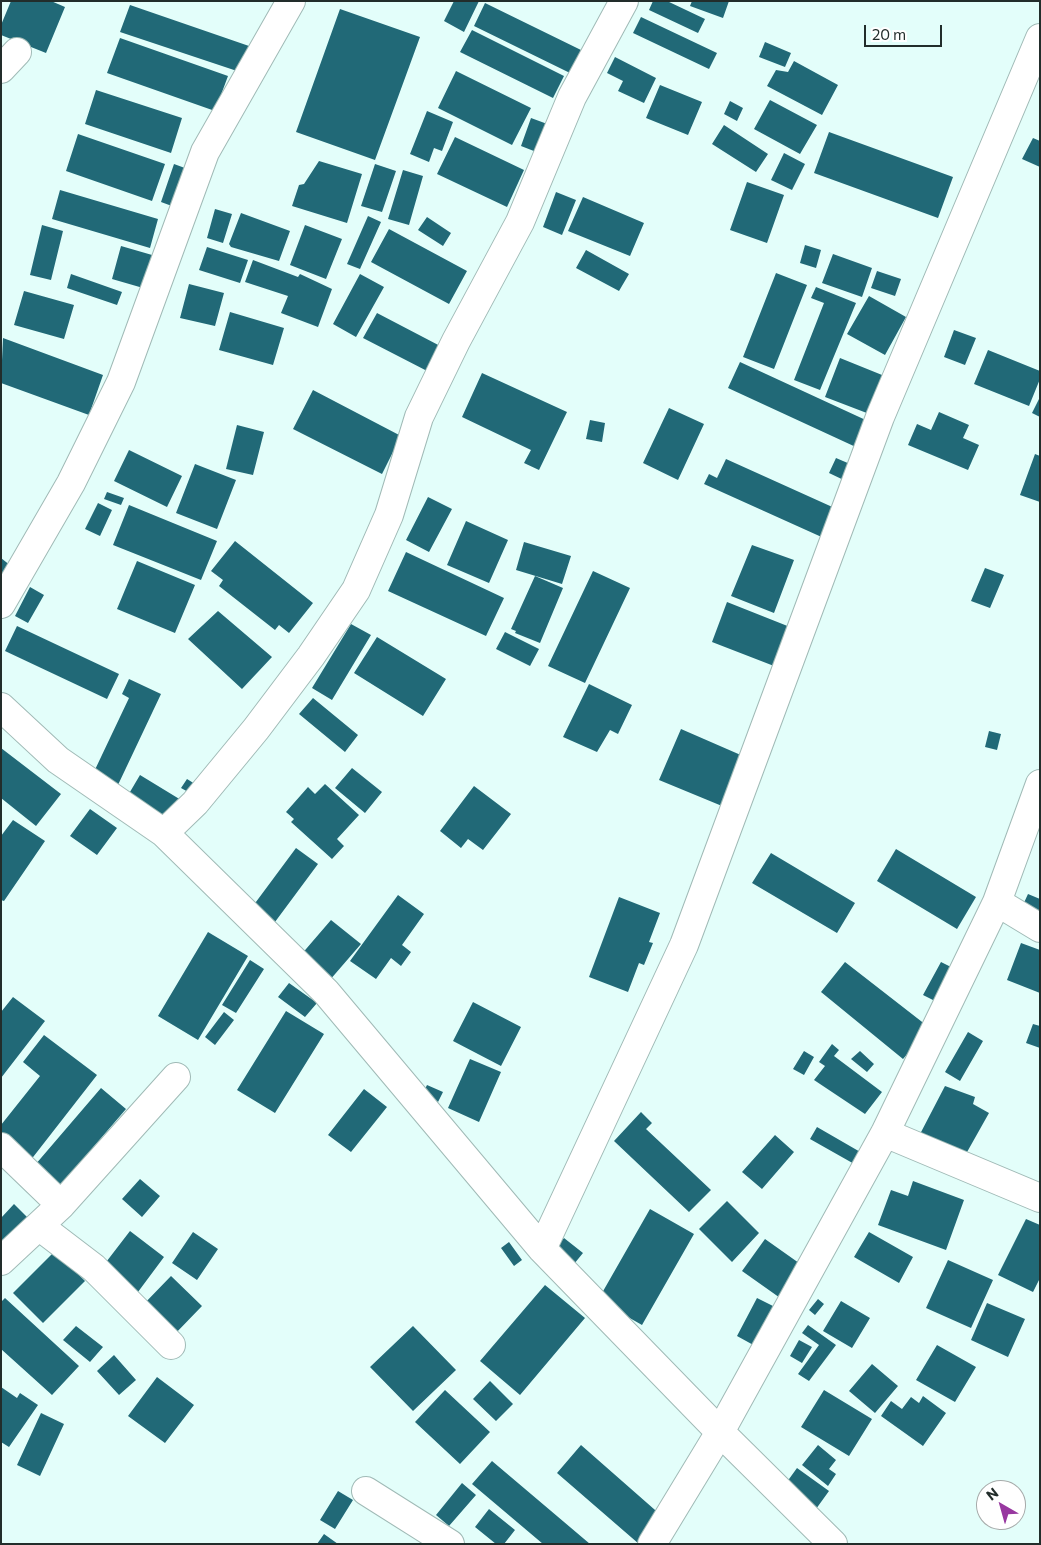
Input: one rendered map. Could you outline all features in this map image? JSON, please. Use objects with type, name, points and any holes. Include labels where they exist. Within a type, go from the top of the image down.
[{"type":"street","points":[[1,604],[71,483],[121,382],[205,152],[291,1]]},
{"type":"street","points":[[164,833],[195,803],[256,729],[311,656],[356,590],[389,515],[418,417],[456,341],[520,222],[572,98],[624,1]]},
{"type":"street","points":[[542,1249],[684,945],[880,417],[1040,38]]},
{"type":"street","points":[[1,707],[58,760],[164,833],[326,992],[542,1249],[720,1432],[833,1544]]},
{"type":"street","points":[[652,1544],[720,1432],[885,1133],[997,902],[1040,784]]},
{"type":"street","points":[[997,902],[1040,928]]},
{"type":"street","points":[[1,1261],[61,1206],[176,1077]]},
{"type":"street","points":[[885,1133],[1040,1198]]},
{"type":"street","points":[[1,1147],[61,1206]]},
{"type":"street","points":[[39,1226],[94,1268],[171,1346]]},
{"type":"street","points":[[366,1491],[450,1544]]},
{"type":"building","points":[[11,1],[51,1],[65,7],[46,53],[1,35],[1,25]]},
{"type":"building","points":[[454,1],[479,1],[464,32],[444,21]]},
{"type":"building","points":[[653,1],[667,1],[705,19],[698,33],[649,10]]},
{"type":"building","points":[[692,1],[729,1],[723,18],[690,6]]},
{"type":"building","points":[[485,3],[581,50],[570,73],[474,26]]},
{"type":"building","points":[[130,5],[249,46],[240,72],[120,32]]},
{"type":"building","points":[[340,9],[420,37],[375,160],[296,132]]},
{"type":"building","points":[[641,17],[717,53],[709,69],[633,33]]},
{"type":"building","points":[[472,30],[564,76],[553,98],[460,52]]},
{"type":"building","points":[[120,38],[228,76],[215,111],[107,73]]},
{"type":"building","points":[[765,42],[791,53],[785,67],[759,57]]},
{"type":"building","points":[[615,57],[656,78],[644,103],[618,91],[623,81],[607,73]]},
{"type":"building","points":[[794,61],[838,85],[822,115],[767,86],[776,70],[788,72]]},
{"type":"building","points":[[456,71],[531,108],[512,145],[438,108]]},
{"type":"building","points":[[660,85],[702,102],[688,135],[646,118]]},
{"type":"building","points":[[96,90],[182,118],[171,153],[85,124]]},
{"type":"building","points":[[770,100],[817,125],[800,154],[754,129]]},
{"type":"building","points":[[730,101],[743,108],[737,121],[724,114]]},
{"type":"building","points":[[427,111],[453,122],[442,151],[434,148],[429,162],[410,154]]},
{"type":"building","points":[[531,118],[550,125],[539,153],[521,146]]},
{"type":"building","points":[[724,125],[768,154],[756,172],[712,144]]},
{"type":"building","points":[[829,132],[953,177],[938,218],[814,173]]},
{"type":"building","points":[[78,134],[165,164],[152,201],[66,171]]},
{"type":"building","points":[[455,137],[524,170],[507,207],[437,174]]},
{"type":"building","points":[[1033,138],[1040,141],[1040,167],[1022,159]]},
{"type":"building","points":[[784,153],[805,164],[792,190],[771,180]]},
{"type":"building","points":[[319,161],[362,174],[347,223],[292,206],[299,185],[304,184]]},
{"type":"building","points":[[174,164],[193,171],[180,209],[161,202]]},
{"type":"building","points":[[375,164],[396,171],[382,212],[361,206]]},
{"type":"building","points":[[403,170],[423,176],[409,225],[388,219]]},
{"type":"building","points":[[747,182],[784,195],[767,243],[730,230]]},
{"type":"building","points":[[60,190],[158,219],[150,248],[52,219]]},
{"type":"building","points":[[556,192],[576,200],[562,235],[543,227]]},
{"type":"building","points":[[583,197],[644,223],[630,256],[568,231]]},
{"type":"building","points":[[215,209],[232,214],[223,243],[207,238]]},
{"type":"building","points":[[241,213],[290,231],[279,261],[231,247],[229,244]]},
{"type":"building","points":[[368,216],[381,222],[360,269],[347,264]]},
{"type":"building","points":[[427,217],[451,233],[443,246],[418,230]]},
{"type":"building","points":[[42,225],[63,231],[51,280],[30,275]]},
{"type":"building","points":[[305,225],[342,239],[326,279],[290,265]]},
{"type":"building","points":[[389,229],[467,271],[449,304],[371,262]]},
{"type":"building","points":[[805,245],[821,250],[816,268],[800,263]]},
{"type":"building","points":[[121,246],[159,257],[150,290],[112,279]]},
{"type":"building","points":[[207,247],[248,260],[240,283],[199,270]]},
{"type":"building","points":[[586,250],[629,274],[619,291],[576,268]]},
{"type":"building","points":[[833,254],[872,268],[862,297],[822,283]]},
{"type":"building","points":[[253,260],[298,277],[300,274],[332,289],[318,327],[281,313],[288,296],[245,282]]},
{"type":"building","points":[[877,271],[901,279],[895,296],[871,288]]},
{"type":"building","points":[[776,273],[807,285],[774,369],[743,357]]},
{"type":"building","points":[[71,274],[122,292],[117,305],[67,288]]},
{"type":"building","points":[[360,274],[384,287],[356,337],[333,324]]},
{"type":"building","points":[[189,284],[224,293],[215,326],[180,318]]},
{"type":"building","points":[[816,287],[856,303],[820,390],[794,380],[824,303],[811,298]]},
{"type":"building","points":[[24,291],[74,305],[64,339],[14,325]]},
{"type":"building","points":[[869,296],[906,317],[885,355],[847,334]]},
{"type":"building","points":[[230,312],[284,328],[273,365],[219,350]]},
{"type":"building","points":[[377,313],[444,348],[431,373],[363,338]]},
{"type":"building","points":[[954,330],[976,338],[965,365],[944,357]]},
{"type":"building","points":[[3,338],[103,375],[89,415],[1,383]]},
{"type":"building","points":[[988,350],[1040,371],[1040,379],[1029,406],[974,384]]},
{"type":"building","points":[[840,358],[887,377],[872,415],[825,397]]},
{"type":"building","points":[[740,362],[870,422],[858,448],[728,388]]},
{"type":"building","points":[[482,373],[567,412],[539,470],[524,463],[531,450],[462,417]]},
{"type":"building","points":[[313,390],[401,436],[382,474],[293,429]]},
{"type":"building","points":[[1040,397],[1040,417],[1032,413]]},
{"type":"building","points":[[669,408],[704,424],[678,480],[643,463]]},
{"type":"building","points":[[939,412],[969,425],[963,438],[979,445],[968,470],[908,445],[917,424],[931,430]]},
{"type":"building","points":[[590,420],[605,423],[602,442],[586,439]]},
{"type":"building","points":[[237,425],[264,432],[253,475],[226,469]]},
{"type":"building","points":[[129,450],[182,476],[167,507],[114,481]]},
{"type":"building","points":[[1035,454],[1040,456],[1040,502],[1020,495]]},
{"type":"building","points":[[836,458],[857,467],[850,483],[829,473]]},
{"type":"building","points":[[726,459],[839,510],[826,539],[704,484],[709,474],[717,478]]},
{"type":"building","points":[[195,464],[236,480],[217,529],[176,513]]},
{"type":"building","points":[[107,492],[124,498],[121,505],[104,499]]},
{"type":"building","points":[[428,497],[452,509],[429,552],[406,540]]},
{"type":"building","points":[[98,503],[112,510],[100,536],[85,529]]},
{"type":"building","points":[[129,505],[217,541],[201,580],[113,545]]},
{"type":"building","points":[[466,521],[508,540],[489,583],[447,565]]},
{"type":"building","points":[[235,541],[313,603],[289,633],[279,625],[275,630],[219,586],[223,580],[211,571]]},
{"type":"building","points":[[524,542],[571,556],[562,584],[516,570]]},
{"type":"building","points":[[752,545],[794,560],[774,613],[731,596]]},
{"type":"building","points":[[406,552],[504,598],[486,636],[388,591]]},
{"type":"building","points":[[1,558],[11,566],[1,579]]},
{"type":"building","points":[[137,561],[195,585],[175,633],[117,609]]},
{"type":"building","points":[[985,568],[1004,575],[990,608],[971,601]]},
{"type":"building","points":[[593,571],[630,588],[585,683],[548,666]]},
{"type":"building","points":[[535,576],[563,588],[540,643],[515,633],[516,631],[511,629]]},
{"type":"building","points":[[30,587],[44,595],[28,623],[15,616]]},
{"type":"building","points":[[727,602],[790,627],[774,666],[712,642]]},
{"type":"building","points":[[218,611],[272,657],[242,689],[188,639]]},
{"type":"building","points":[[351,624],[371,635],[332,700],[312,688]]},
{"type":"building","points":[[17,626],[119,674],[107,699],[5,651]]},
{"type":"building","points":[[505,632],[539,649],[530,666],[496,649]]},
{"type":"building","points":[[377,637],[446,679],[423,716],[354,673]]},
{"type":"building","points":[[129,679],[161,694],[117,787],[92,776],[129,698],[122,694]]},
{"type":"building","points":[[589,684],[632,705],[618,734],[610,730],[597,752],[563,737]]},
{"type":"building","points":[[313,698],[358,735],[345,752],[299,714]]},
{"type":"building","points":[[681,729],[743,756],[722,806],[659,780]]},
{"type":"building","points":[[989,731],[1001,734],[997,750],[985,747]]},
{"type":"building","points":[[1,748],[61,794],[36,826],[1,798]]},
{"type":"building","points":[[352,768],[382,792],[365,813],[335,788]]},
{"type":"building","points":[[140,775],[181,800],[168,822],[127,797]]},
{"type":"building","points":[[187,779],[195,784],[190,793],[181,788]]},
{"type":"building","points":[[325,784],[359,815],[337,839],[344,846],[332,859],[291,822],[294,819],[286,812],[308,787],[315,794]]},
{"type":"building","points":[[474,786],[511,814],[483,850],[468,839],[461,848],[440,831]]},
{"type":"building","points":[[90,809],[117,828],[97,855],[70,836]]},
{"type":"building","points":[[13,820],[45,841],[4,901],[1,900],[1,836]]},
{"type":"building","points":[[296,848],[318,864],[272,926],[250,910]]},
{"type":"building","points":[[896,849],[976,897],[957,929],[877,881]]},
{"type":"building","points":[[771,853],[855,903],[837,933],[752,883]]},
{"type":"building","points":[[1028,894],[1040,899],[1040,915],[1022,907]]},
{"type":"building","points":[[398,895],[424,914],[402,945],[411,952],[401,966],[391,958],[376,979],[350,961]]},
{"type":"building","points":[[619,897],[660,913],[649,942],[653,943],[644,965],[639,963],[628,992],[589,977]]},
{"type":"building","points":[[331,920],[361,944],[329,981],[300,956]]},
{"type":"building","points":[[208,932],[248,956],[198,1040],[158,1016]]},
{"type":"building","points":[[1021,943],[1040,950],[1040,993],[1007,980]]},
{"type":"building","points":[[250,960],[264,969],[236,1013],[222,1005]]},
{"type":"building","points":[[845,962],[926,1025],[928,1030],[903,1059],[821,992]]},
{"type":"building","points":[[941,962],[955,969],[937,1002],[923,995]]},
{"type":"building","points":[[289,983],[317,1003],[305,1017],[278,997]]},
{"type":"building","points":[[13,997],[45,1021],[1,1078],[1,1012]]},
{"type":"building","points":[[473,1002],[521,1027],[501,1066],[453,1041]]},
{"type":"building","points":[[286,1011],[324,1034],[275,1113],[237,1090]]},
{"type":"building","points":[[224,1012],[234,1020],[215,1045],[205,1037]]},
{"type":"building","points":[[1033,1024],[1040,1026],[1040,1048],[1026,1043]]},
{"type":"building","points":[[968,1032],[983,1041],[960,1081],[945,1072]]},
{"type":"building","points":[[44,1035],[97,1075],[30,1161],[1,1139],[1,1125],[40,1076],[23,1062]]},
{"type":"building","points":[[832,1044],[839,1050],[834,1056],[882,1092],[865,1114],[814,1080],[825,1066],[819,1062]]},
{"type":"building","points":[[804,1051],[814,1057],[804,1075],[793,1069]]},
{"type":"building","points":[[860,1051],[874,1064],[867,1072],[851,1059]]},
{"type":"building","points":[[470,1059],[501,1072],[479,1122],[448,1108]]},
{"type":"building","points":[[427,1085],[443,1092],[438,1102],[422,1095]]},
{"type":"building","points":[[945,1086],[975,1097],[973,1104],[989,1113],[962,1161],[919,1136]]},
{"type":"building","points":[[101,1088],[126,1109],[60,1186],[35,1165]]},
{"type":"building","points":[[364,1089],[387,1107],[351,1152],[328,1135]]},
{"type":"building","points":[[641,1112],[652,1123],[646,1129],[711,1190],[689,1212],[614,1141]]},
{"type":"building","points":[[817,1127],[862,1153],[856,1165],[810,1139]]},
{"type":"building","points":[[775,1135],[794,1152],[762,1189],[742,1172]]},
{"type":"building","points":[[140,1179],[160,1196],[142,1217],[122,1199]]},
{"type":"building","points":[[913,1181],[964,1200],[946,1250],[878,1225],[891,1190],[908,1196]]},
{"type":"building","points":[[727,1201],[759,1233],[732,1262],[699,1229]]},
{"type":"building","points":[[14,1204],[32,1222],[1,1253],[1,1218]]},
{"type":"building","points":[[650,1209],[694,1234],[642,1325],[598,1300]]},
{"type":"building","points":[[1026,1219],[1040,1225],[1040,1278],[1033,1292],[998,1275]]},
{"type":"building","points":[[130,1231],[164,1257],[135,1296],[100,1270]]},
{"type":"building","points":[[193,1232],[218,1249],[197,1280],[172,1263]]},
{"type":"building","points":[[869,1232],[913,1257],[899,1283],[854,1257]]},
{"type":"building","points":[[564,1238],[583,1253],[574,1264],[555,1249]]},
{"type":"building","points":[[765,1239],[806,1268],[783,1300],[742,1271]]},
{"type":"building","points":[[509,1242],[522,1260],[514,1266],[501,1248]]},
{"type":"building","points":[[55,1251],[85,1281],[43,1323],[13,1293]]},
{"type":"building","points":[[948,1260],[993,1280],[971,1328],[926,1308]]},
{"type":"building","points":[[171,1276],[202,1306],[173,1336],[141,1307]]},
{"type":"building","points":[[545,1285],[585,1318],[520,1395],[480,1361]]},
{"type":"building","points":[[5,1298],[79,1366],[52,1395],[1,1349],[1,1302]]},
{"type":"building","points":[[757,1298],[777,1308],[757,1347],[737,1336]]},
{"type":"building","points":[[818,1299],[824,1304],[815,1315],[809,1310]]},
{"type":"building","points":[[841,1301],[870,1318],[852,1348],[823,1331]]},
{"type":"building","points":[[987,1303],[1025,1319],[1008,1357],[971,1340]]},
{"type":"building","points":[[808,1325],[836,1345],[809,1381],[798,1374],[819,1345],[802,1333]]},
{"type":"building","points":[[76,1326],[103,1347],[90,1362],[63,1340]]},
{"type":"building","points":[[413,1326],[456,1370],[413,1411],[370,1367]]},
{"type":"building","points":[[799,1340],[812,1347],[802,1363],[790,1356]]},
{"type":"building","points":[[937,1345],[976,1367],[955,1402],[916,1380]]},
{"type":"building","points":[[114,1355],[136,1380],[119,1395],[97,1371]]},
{"type":"building","points":[[872,1364],[898,1386],[875,1413],[849,1391]]},
{"type":"building","points":[[157,1377],[194,1405],[165,1443],[128,1416]]},
{"type":"building","points":[[490,1381],[513,1404],[496,1421],[473,1399]]},
{"type":"building","points":[[1,1387],[17,1398],[20,1393],[38,1405],[9,1447],[1,1442]]},
{"type":"building","points":[[445,1390],[490,1432],[460,1464],[415,1422]]},
{"type":"building","points":[[824,1390],[872,1419],[849,1456],[801,1427]]},
{"type":"building","points":[[923,1396],[946,1413],[923,1446],[881,1416],[891,1401],[902,1409],[911,1397],[919,1403]]},
{"type":"building","points":[[41,1413],[64,1424],[40,1476],[17,1465]]},
{"type":"building","points":[[581,1445],[663,1517],[639,1544],[557,1473]]},
{"type":"building","points":[[818,1445],[836,1460],[829,1469],[836,1474],[828,1486],[802,1465]]},
{"type":"building","points":[[492,1461],[590,1544],[543,1544],[472,1484]]},
{"type":"building","points":[[797,1468],[829,1491],[816,1509],[784,1486]]},
{"type":"building","points":[[462,1483],[476,1495],[449,1526],[436,1515]]},
{"type":"building","points":[[338,1491],[353,1500],[335,1529],[320,1520]]},
{"type":"building","points":[[489,1509],[515,1530],[504,1544],[496,1544],[475,1527]]},
{"type":"building","points":[[324,1534],[338,1544],[317,1544]]}]
